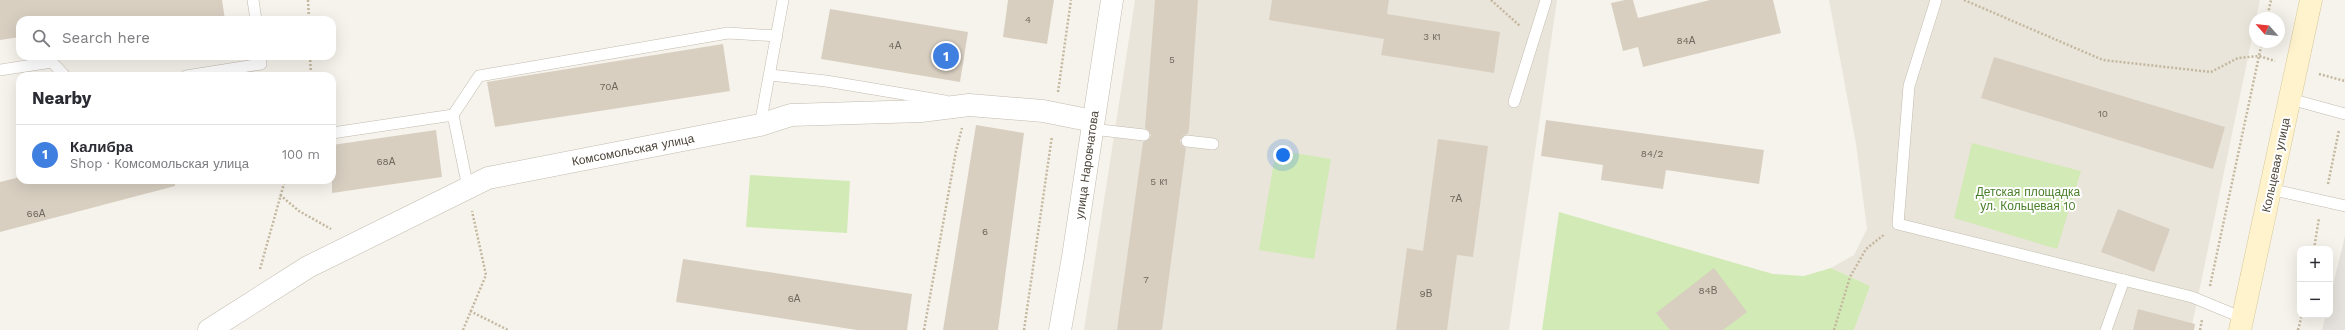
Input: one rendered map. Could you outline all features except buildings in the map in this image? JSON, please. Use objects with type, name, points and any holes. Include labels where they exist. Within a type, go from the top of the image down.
[{"type":"main road","name":"Кольцевая улица","points":[[2242,324],[2311,0]]},
{"type":"street","name":"улица Наровчатова","points":[[1060,330],[1073,258],[1112,0]]},
{"type":"street","name":"Комсомольская улица","points":[[209,330],[308,268],[488,178],[760,125],[791,115],[921,111],[969,105],[1055,114],[1092,125]]},
{"type":"lane","points":[[254,0],[256,16]]},
{"type":"lane","points":[[760,125],[783,0]]},
{"type":"lane","points":[[1514,102],[1546,0]]},
{"type":"lane","points":[[1936,0],[1909,86],[1898,224],[2192,297],[2206,303],[2242,324]]},
{"type":"lane","points":[[468,188],[453,115],[479,76],[728,33],[777,36]]},
{"type":"lane","points":[[211,72],[261,64],[260,60]]},
{"type":"lane","points":[[0,70],[52,62],[61,72]]},
{"type":"lane","points":[[770,75],[826,81],[969,105]]},
{"type":"lane","points":[[2290,99],[2344,114]]},
{"type":"lane","points":[[336,132],[453,115]]},
{"type":"lane","points":[[1092,125],[1144,135]]},
{"type":"lane","points":[[1187,141],[1213,144]]},
{"type":"lane","points":[[2270,189],[2324,200],[2345,206]]},
{"type":"lane","points":[[2106,330],[2124,280]]},
{"type":"path","points":[[308,0],[309,16]]},
{"type":"path","points":[[1024,330],[1071,0]]},
{"type":"path","points":[[1491,0],[1534,38]]},
{"type":"path","points":[[1964,0],[2103,60],[2211,72],[2238,58],[2259,56]]},
{"type":"path","points":[[2268,12],[2271,0]]},
{"type":"path","points":[[2200,330],[2261,48]]},
{"type":"path","points":[[310,60],[311,72]]},
{"type":"path","points":[[924,330],[956,151],[969,105]]},
{"type":"path","points":[[2315,246],[2344,114]]},
{"type":"path","points":[[252,302],[284,184]]},
{"type":"path","points":[[463,330],[486,275],[468,188]]},
{"type":"path","points":[[280,195],[298,211],[322,225],[359,242]]},
{"type":"path","points":[[1834,330],[1850,277],[1866,249],[1898,224]]},
{"type":"path","points":[[470,311],[508,330]]},
{"type":"path","points":[[2298,330],[2301,318]]},
{"type":"shaded area","points":[[1135,0],[1557,0],[1509,330],[1084,330]]},
{"type":"shaded area","points":[[1829,0],[2260,0],[2257,12],[2249,12],[2250,48],[2191,330],[1854,330],[1870,286],[1831,268],[1854,255],[1867,229],[1856,144]]},
{"type":"shaded area","points":[[2345,236],[2345,330],[2322,330],[2325,318],[2333,318],[2333,285]]},
{"type":"green space","name":"Детская площадка ул. Кольцевая 10","points":[[1972,143],[2081,171],[2057,249],[1954,218]]},
{"type":"green space","points":[[1276,150],[1331,159],[1314,259],[1259,250]]},
{"type":"green space","points":[[750,175],[850,181],[847,233],[746,227]]},
{"type":"green space","points":[[1559,212],[1773,274],[1804,276],[1831,268],[1870,286],[1854,330],[1542,330]]},
{"type":"place","name":"Калибра","points":[[946,56]]}]
